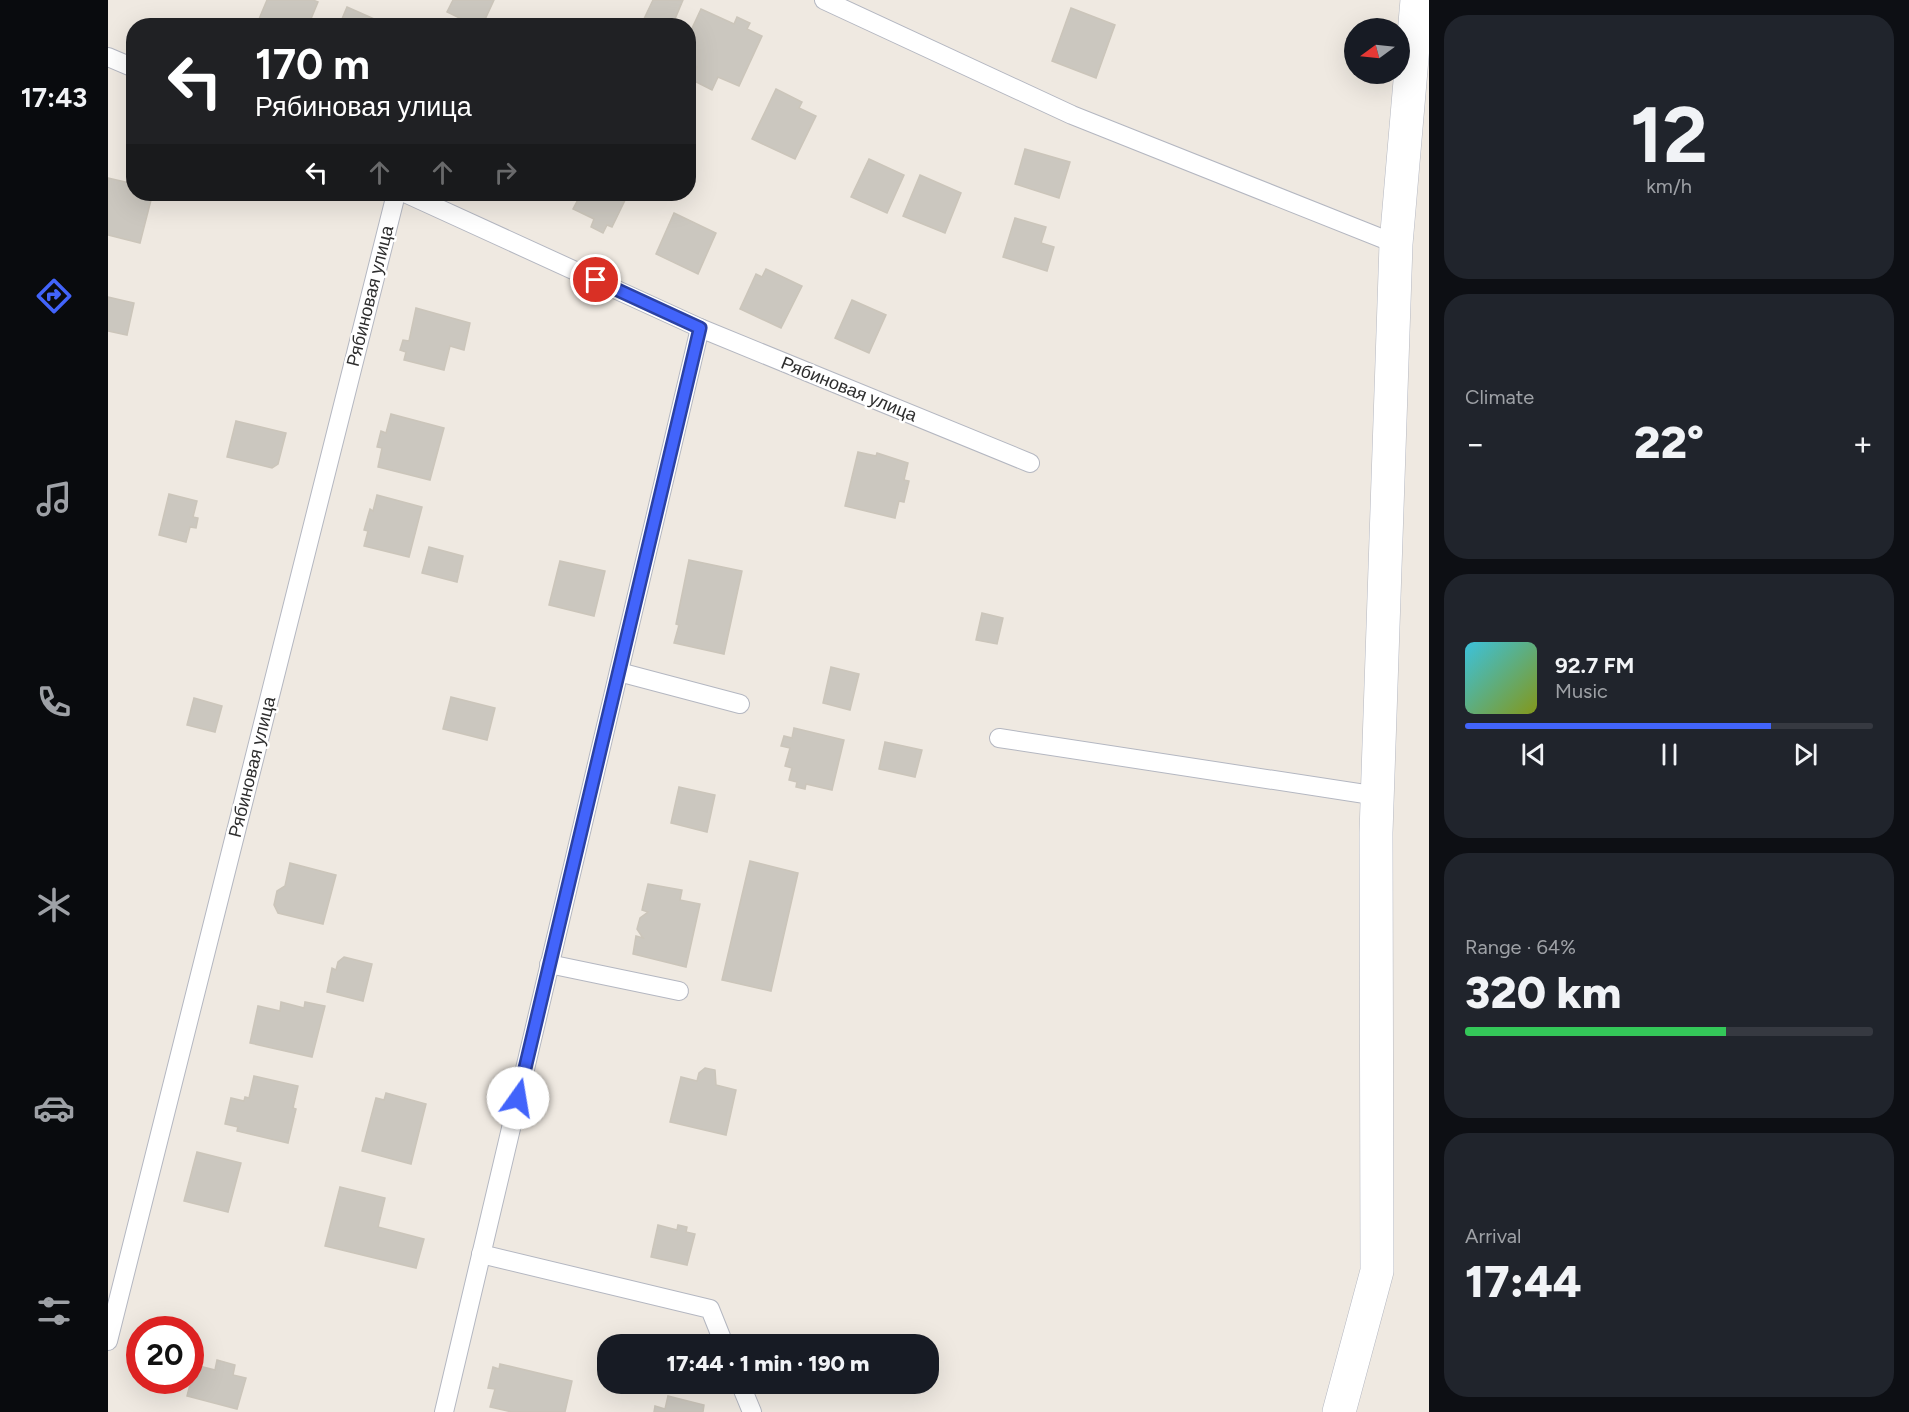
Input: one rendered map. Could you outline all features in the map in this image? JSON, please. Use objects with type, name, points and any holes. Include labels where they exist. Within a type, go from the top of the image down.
[{"type":"street","points":[[1339,1412],[1377,1271],[1376,833],[1396,244],[1417,0]]},
{"type":"lane","points":[[824,0],[1072,115],[1396,244]]},
{"type":"lane","points":[[108,57],[126,65]]},
{"type":"lane","name":"Рябиновая улица","points":[[108,1341],[394,201]]},
{"type":"lane","name":"Рябиновая улица","points":[[422,201],[700,328],[1030,463]]},
{"type":"lane","points":[[444,1412],[700,328]]},
{"type":"lane","points":[[619,672],[740,704]]},
{"type":"lane","points":[[999,738],[1378,796]]},
{"type":"lane","points":[[549,964],[679,991]]},
{"type":"lane","points":[[481,1254],[710,1309],[720,1334]]},
{"type":"lane","points":[[745,1394],[752,1412]]},
{"type":"building","points":[[267,0],[313,0],[318,2],[311,18],[259,18]]},
{"type":"building","points":[[453,0],[494,0],[486,18],[459,18],[447,12]]},
{"type":"building","points":[[653,0],[683,0],[675,18],[644,18]]},
{"type":"building","points":[[347,7],[372,18],[342,18]]},
{"type":"building","points":[[1071,8],[1115,25],[1096,78],[1052,61]]},
{"type":"building","points":[[701,9],[734,24],[737,17],[750,23],[747,29],[762,36],[739,86],[718,77],[712,90],[696,82],[696,20]]},
{"type":"building","points":[[776,89],[802,102],[799,108],[816,116],[795,159],[752,139]]},
{"type":"building","points":[[1025,149],[1070,162],[1059,198],[1015,184]]},
{"type":"building","points":[[869,159],[904,175],[887,213],[851,197]]},
{"type":"building","points":[[920,175],[961,193],[945,233],[903,216]]},
{"type":"building","points":[[108,178],[126,182],[126,201],[151,201],[140,243],[108,235]]},
{"type":"building","points":[[577,201],[625,201],[612,227],[607,225],[603,233],[591,227],[594,219],[573,209]]},
{"type":"building","points":[[674,213],[716,233],[698,274],[656,254]]},
{"type":"building","points":[[1015,218],[1046,227],[1041,243],[1054,247],[1047,271],[1003,257]]},
{"type":"building","points":[[766,269],[802,286],[781,328],[740,309],[756,274],[762,277]]},
{"type":"building","points":[[108,297],[134,303],[127,335],[108,331]]},
{"type":"building","points":[[852,300],[886,315],[869,353],[835,338]]},
{"type":"building","points":[[416,308],[470,323],[464,350],[450,346],[444,370],[404,360],[406,352],[400,350],[403,340],[409,341]]},
{"type":"building","points":[[391,414],[444,428],[430,480],[378,467],[382,448],[377,447],[381,431],[386,433]]},
{"type":"building","points":[[236,421],[286,433],[278,464],[272,468],[227,457]]},
{"type":"building","points":[[858,452],[876,456],[877,453],[908,463],[904,480],[909,481],[904,502],[899,501],[895,518],[845,506]]},
{"type":"building","points":[[169,494],[197,501],[193,517],[198,518],[196,528],[190,527],[186,542],[159,535]]},
{"type":"building","points":[[377,495],[422,507],[409,557],[364,546],[368,531],[364,530],[370,509],[373,511]]},
{"type":"building","points":[[429,547],[463,556],[457,582],[422,573]]},
{"type":"building","points":[[689,560],[742,571],[724,654],[674,643]]},
{"type":"building","points":[[560,561],[605,571],[594,616],[549,605]]},
{"type":"building","points":[[982,613],[1003,618],[997,644],[976,640]]},
{"type":"building","points":[[831,667],[859,674],[850,710],[823,703]]},
{"type":"building","points":[[451,697],[495,708],[487,740],[443,729]]},
{"type":"building","points":[[194,698],[222,706],[215,732],[187,725]]},
{"type":"building","points":[[794,728],[844,740],[832,790],[806,784],[805,789],[796,787],[797,782],[789,780],[792,768],[785,766],[790,748],[781,746],[784,736],[792,738]]},
{"type":"building","points":[[885,742],[922,750],[915,777],[879,769]]},
{"type":"building","points":[[679,787],[715,795],[707,832],[671,823]]},
{"type":"building","points":[[750,861],[798,873],[771,991],[722,980]]},
{"type":"building","points":[[290,863],[336,875],[323,924],[278,913],[274,905],[277,891],[285,886]]},
{"type":"building","points":[[648,884],[682,890],[680,900],[700,904],[686,967],[633,954],[636,936],[643,938],[637,929],[640,918],[648,912],[642,910]]},
{"type":"building","points":[[344,957],[372,964],[363,1001],[327,992],[332,968],[336,970],[338,962]]},
{"type":"building","points":[[281,1002],[304,1008],[305,1002],[325,1006],[312,1057],[250,1043],[258,1006],[280,1011]]},
{"type":"building","points":[[705,1068],[715,1070],[716,1085],[736,1090],[726,1135],[670,1122],[681,1077],[697,1081],[699,1073]]},
{"type":"building","points":[[254,1076],[298,1086],[293,1108],[296,1109],[288,1143],[237,1131],[238,1127],[225,1124],[231,1098],[244,1101],[245,1097],[249,1098]]},
{"type":"building","points":[[386,1093],[426,1104],[411,1164],[362,1151],[376,1098],[384,1100]]},
{"type":"building","points":[[197,1152],[241,1163],[228,1212],[184,1201]]},
{"type":"building","points":[[340,1187],[385,1198],[378,1227],[424,1239],[416,1268],[325,1246]]},
{"type":"building","points":[[658,1225],[677,1230],[678,1225],[687,1227],[686,1232],[695,1234],[687,1265],[651,1257]]},
{"type":"building","points":[[217,1360],[235,1365],[233,1375],[246,1378],[237,1409],[187,1396],[188,1394],[204,1394],[204,1367],[215,1370]]},
{"type":"building","points":[[500,1364],[572,1381],[565,1412],[512,1412],[490,1407],[495,1389],[488,1388],[493,1367],[499,1369]]},
{"type":"building","points":[[668,1396],[704,1405],[703,1412],[654,1412],[655,1406],[665,1409]]},
{"type":"route","points":[[518,1098],[700,328],[596,280]]}]
